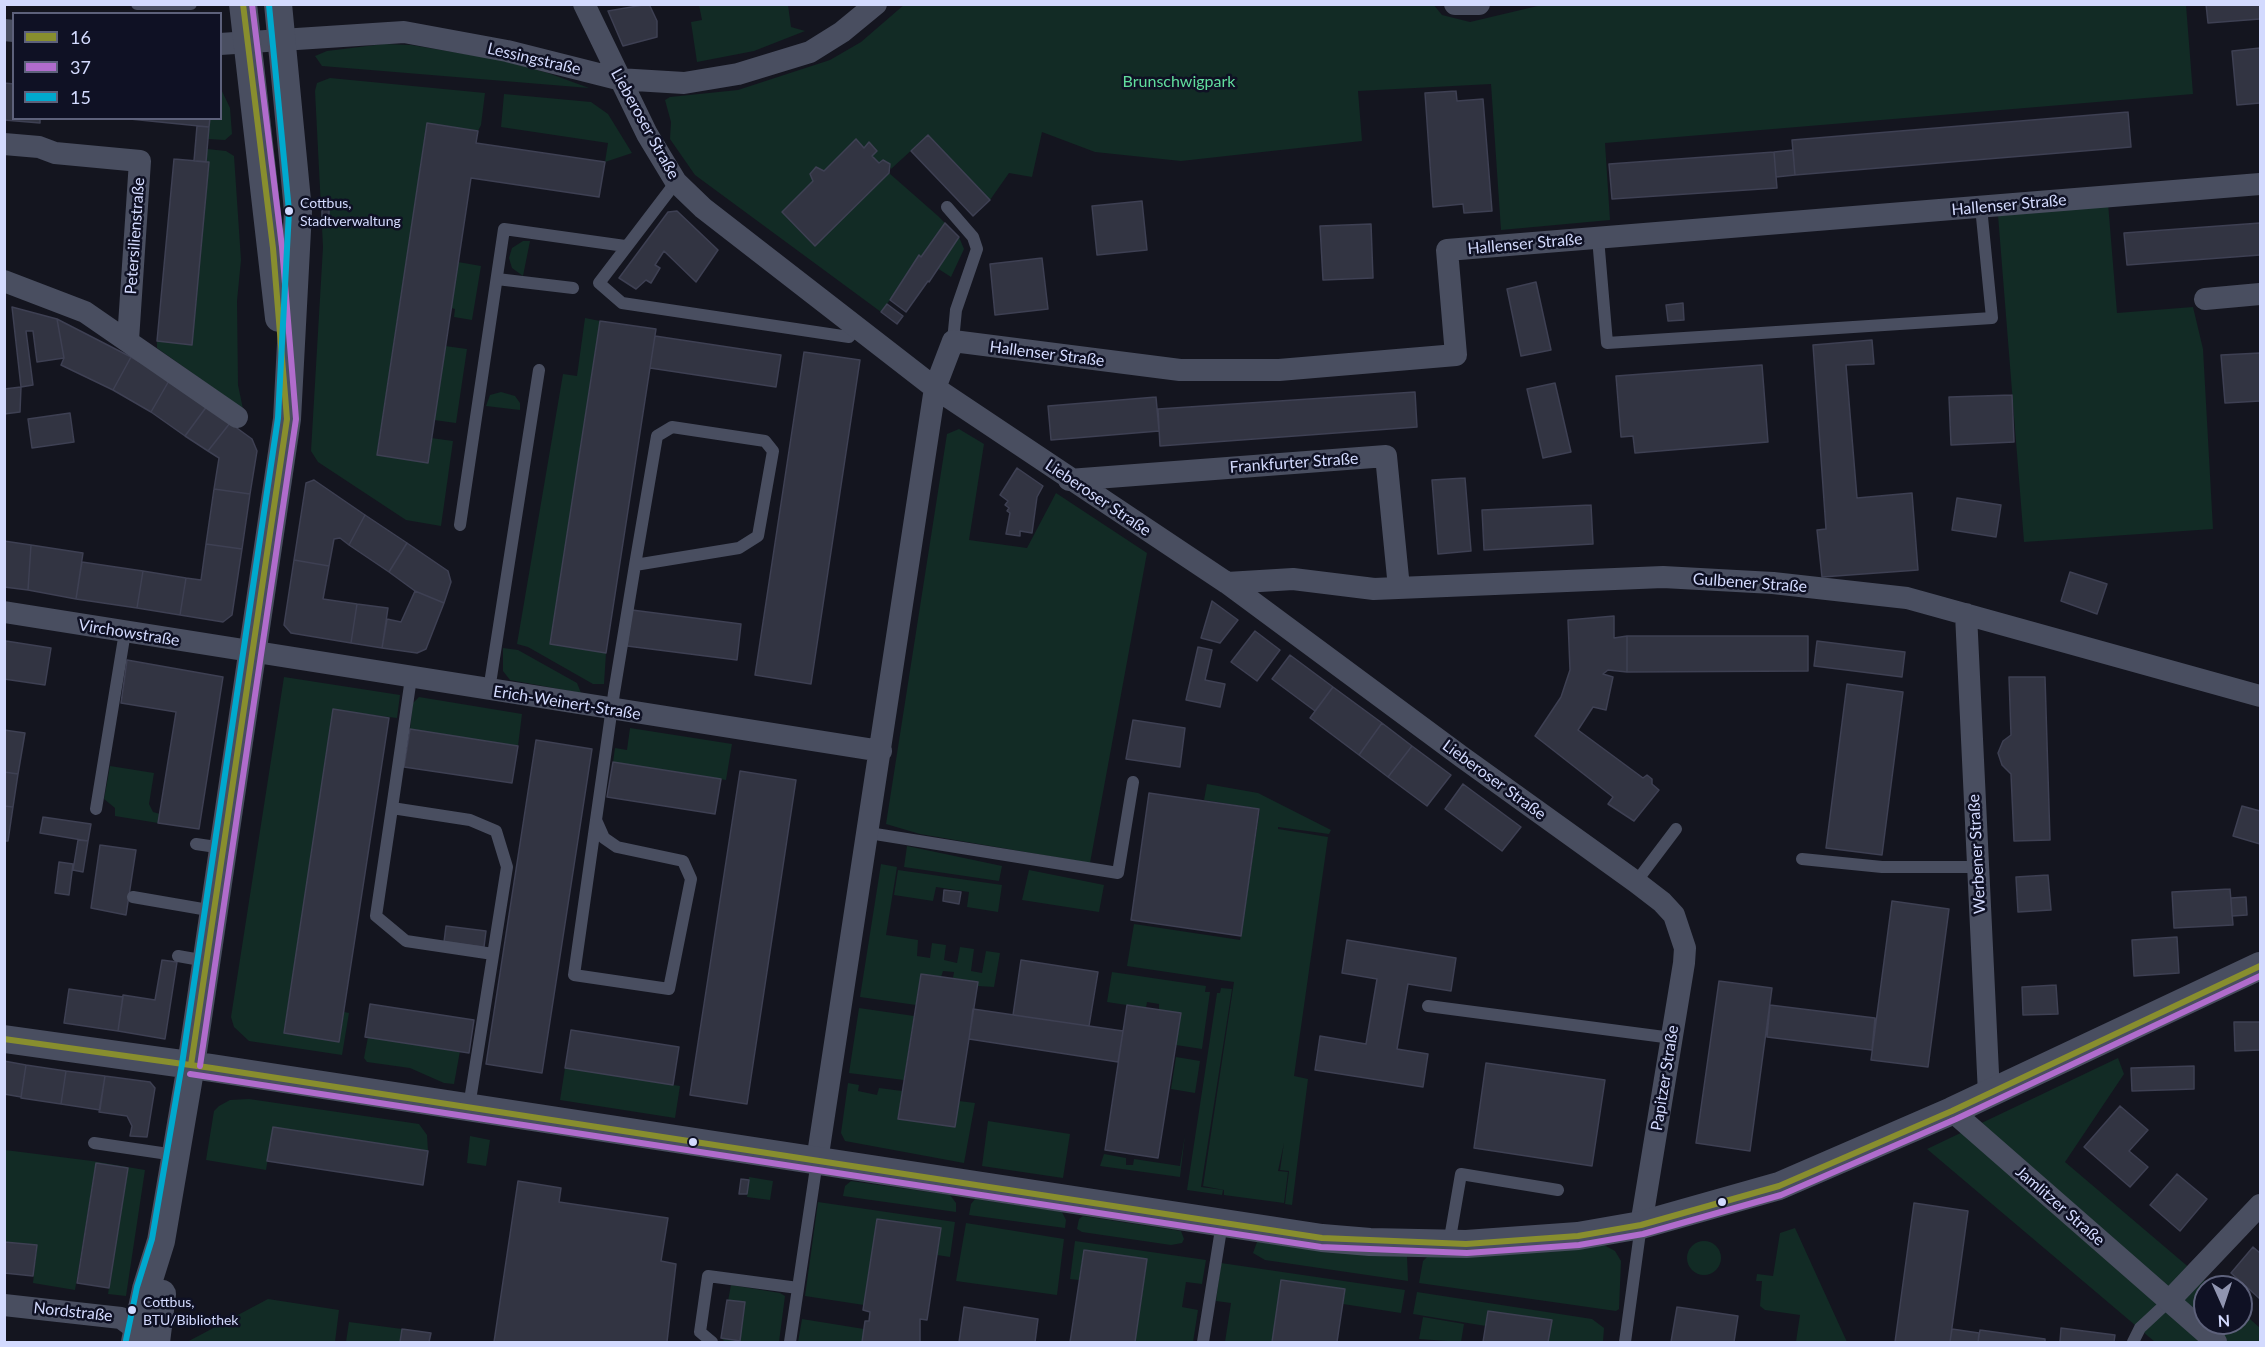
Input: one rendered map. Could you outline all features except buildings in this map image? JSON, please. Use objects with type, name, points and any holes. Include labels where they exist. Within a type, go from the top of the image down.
[{"type":"street","points":[[243,4],[234,44],[273,249],[287,419]]},
{"type":"street","points":[[143,1338],[146,1289],[162,1241],[191,1065],[284,450],[298,211],[278,4]]},
{"type":"street","name":"Lieberoser Straße","points":[[584,4],[618,79],[676,182],[703,208],[935,388],[1069,480],[1227,583],[1461,757],[1636,882],[1662,902],[1674,915],[1681,931]]},
{"type":"street","name":"Lessingstraße","points":[[234,44],[404,32],[507,51],[618,79],[684,83],[738,74],[810,52],[842,32],[876,4]]},
{"type":"street","points":[[1455,4],[1479,4]]},
{"type":"street","name":"Petersilienstraße","points":[[4,144],[39,147],[55,153],[140,161],[128,340]]},
{"type":"street","name":"Hallenser Straße","points":[[953,341],[1180,370],[1279,369],[1456,355],[1447,250],[2260,184]]},
{"type":"street","points":[[4,281],[86,312],[237,417]]},
{"type":"street","points":[[2205,299],[2260,294]]},
{"type":"street","points":[[817,1161],[935,388],[953,341]]},
{"type":"street","name":"Frankfurter Straße","points":[[1069,480],[1386,456],[1399,588]]},
{"type":"street","name":"Gulbener Straße","points":[[1227,583],[1293,579],[1374,589],[1663,577],[1773,583],[1907,598],[2260,696]]},
{"type":"street","name":"Virchowstraße","points":[[4,612],[254,652]]},
{"type":"street","name":"Werbener Straße","points":[[1966,614],[1989,1094]]},
{"type":"street","name":"Erich-Weinert-Straße","points":[[254,652],[881,751]]},
{"type":"street","name":"Papitzer Straße","points":[[1641,1225],[1684,963],[1685,948],[1681,931]]},
{"type":"street","points":[[4,1039],[191,1065],[1322,1238],[1449,1244],[1578,1236],[1641,1225],[1779,1186],[1952,1112],[2260,966]]},
{"type":"street","name":"Jamlitzer Straße","points":[[1952,1112],[2216,1342]]},
{"type":"street","points":[[2169,1301],[2260,1205]]},
{"type":"street","name":"Nordstraße","points":[[4,1305],[121,1318],[143,1338]]},
{"type":"lane","points":[[149,8],[191,4]]},
{"type":"lane","points":[[676,182],[599,283],[622,303],[849,337],[857,327]]},
{"type":"lane","points":[[947,207],[973,237],[977,249],[956,310],[953,341]]},
{"type":"lane","points":[[1598,238],[1607,343],[1992,318],[1981,207]]},
{"type":"lane","points":[[460,525],[504,229],[625,246]]},
{"type":"lane","points":[[497,279],[573,288]]},
{"type":"lane","points":[[489,690],[539,370]]},
{"type":"lane","points":[[596,820],[604,838],[617,847],[683,861],[691,879],[669,989],[574,975],[611,710],[635,565],[657,436],[672,427],[765,441],[773,451],[758,536],[740,548],[635,565]]},
{"type":"lane","points":[[96,809],[125,632]]},
{"type":"lane","points":[[411,678],[376,916],[406,941],[493,954]]},
{"type":"lane","points":[[868,833],[1118,873],[1133,782]]},
{"type":"lane","points":[[392,808],[470,820],[496,831],[507,867],[468,1108]]},
{"type":"lane","points":[[1636,882],[1676,829]]},
{"type":"lane","points":[[196,844],[224,848]]},
{"type":"lane","points":[[1802,859],[1882,867],[1978,867]]},
{"type":"lane","points":[[133,897],[215,912]]},
{"type":"lane","points":[[178,956],[207,961]]},
{"type":"lane","points":[[1428,1006],[1672,1038]]},
{"type":"lane","points":[[94,1143],[175,1155]]},
{"type":"lane","points":[[790,1342],[817,1161]]},
{"type":"lane","points":[[1449,1244],[1461,1174],[1558,1190]]},
{"type":"lane","points":[[1203,1342],[1222,1223]]},
{"type":"lane","points":[[1625,1342],[1641,1225]]},
{"type":"lane","points":[[712,1342],[700,1332],[708,1276],[798,1288]]},
{"type":"lane","points":[[2133,1342],[2140,1328],[2169,1301]]},
{"type":"green space","name":"Brunschwigpark","points":[[905,4],[1433,4],[1442,15],[1470,22],[1546,4],[2186,5],[2193,94],[1605,143],[1610,220],[1501,230],[1491,84],[1358,91],[1362,141],[1181,161],[1095,152],[1042,132],[1032,177],[1009,173],[990,200],[928,135],[891,169],[887,161],[879,163],[872,156],[877,151],[870,143],[864,148],[856,140],[824,171],[816,167],[810,174],[813,181],[782,212],[815,246],[889,173],[945,223],[921,257],[919,256],[910,268],[912,270],[881,312],[695,175],[670,139],[671,122],[665,100],[670,97],[738,90],[830,60],[861,42]]},
{"type":"green space","points":[[699,5],[788,5],[791,27],[805,31],[754,51],[697,62],[691,22],[702,20]]},
{"type":"green space","points":[[384,44],[411,45],[496,59],[548,73],[589,88],[322,66],[315,56],[327,51]]},
{"type":"green space","points":[[330,78],[485,93],[481,125],[478,131],[427,123],[377,454],[431,438],[453,441],[441,526],[406,520],[318,462],[311,451],[323,247],[315,91],[317,83]]},
{"type":"green space","points":[[222,91],[230,108],[232,134],[225,140],[208,139],[210,120],[222,120]]},
{"type":"green space","points":[[504,94],[591,102],[608,114],[632,153],[605,162],[608,143],[501,127]]},
{"type":"green space","points":[[207,149],[226,151],[234,156],[241,260],[237,301],[238,385],[243,409],[157,348],[157,341],[192,344],[209,163],[206,162]]},
{"type":"green space","points":[[2108,203],[2117,313],[2193,307],[2203,349],[2213,529],[2024,542],[1998,215]]},
{"type":"green space","points":[[959,237],[964,249],[951,277],[937,268]]},
{"type":"green space","points":[[523,241],[530,241],[523,276],[512,268],[509,258],[512,248]]},
{"type":"green space","points":[[458,262],[481,266],[472,320],[454,317],[455,309],[451,308]]},
{"type":"green space","points":[[585,318],[600,321],[550,644],[606,653],[604,684],[593,684],[528,647],[517,644],[563,374],[577,376]]},
{"type":"green space","points":[[445,346],[467,349],[456,423],[434,420]]},
{"type":"green space","points":[[501,392],[515,396],[520,403],[520,410],[486,406],[490,395]]},
{"type":"green space","points":[[959,429],[984,444],[969,540],[1027,548],[1056,493],[1147,553],[1090,863],[920,834],[886,824],[947,434]]},
{"type":"green space","points":[[503,648],[518,650],[577,683],[581,693],[510,680],[503,671]]},
{"type":"green space","points":[[284,677],[400,695],[397,718],[333,710],[284,1033],[339,1042],[344,1012],[349,1013],[342,1055],[249,1041],[234,1027],[231,1017]]},
{"type":"green space","points":[[419,697],[522,714],[518,746],[410,729],[413,703]]},
{"type":"green space","points":[[630,728],[732,744],[726,780],[613,762],[615,748],[627,750]]},
{"type":"green space","points":[[110,766],[154,773],[149,804],[153,812],[160,814],[158,823],[115,816],[115,808],[104,799]]},
{"type":"green space","points":[[1207,784],[1258,793],[1331,830],[1329,834],[1278,827],[1278,829],[1328,837],[1294,1076],[1308,1079],[1292,1205],[1285,1204],[1289,1171],[1280,1170],[1284,1143],[1278,1171],[1288,1172],[1284,1203],[1224,1195],[1224,1190],[1203,1186],[1234,982],[1127,966],[1134,924],[1240,940],[1260,809],[1204,800]]},
{"type":"green space","points":[[907,846],[1002,866],[999,881],[904,867]]},
{"type":"green space","points":[[881,864],[897,867],[886,935],[918,940],[917,956],[930,958],[932,943],[946,945],[944,960],[957,963],[960,947],[974,949],[971,971],[982,973],[986,951],[1000,953],[994,987],[978,986],[978,982],[953,978],[954,972],[943,971],[941,977],[921,974],[916,1005],[860,997]]},
{"type":"green space","points":[[898,870],[1002,885],[998,912],[967,907],[969,892],[936,887],[933,901],[894,895]]},
{"type":"green space","points":[[1029,870],[1104,885],[1099,912],[1022,900]]},
{"type":"green space","points":[[1112,972],[1206,986],[1205,992],[1210,992],[1202,1049],[1176,1045],[1159,1010],[1159,1004],[1147,1002],[1146,1008],[1107,1002]]},
{"type":"green space","points":[[1221,988],[1232,989],[1201,1187],[1223,1190],[1222,1195],[1187,1190],[1217,993],[1220,993]]},
{"type":"green space","points":[[859,1008],[914,1016],[904,1080],[849,1073]]},
{"type":"green space","points":[[368,1037],[460,1051],[454,1084],[444,1083],[410,1068],[367,1062],[364,1058]]},
{"type":"green space","points":[[1176,1057],[1200,1061],[1195,1093],[1171,1089]]},
{"type":"green space","points":[[2118,1058],[2124,1074],[2065,1162],[2198,1275],[2193,1275],[2193,1335],[2253,1335],[2253,1322],[2260,1328],[2260,1342],[2155,1342],[1927,1149]]},
{"type":"green space","points":[[565,1068],[680,1086],[675,1118],[560,1100]]},
{"type":"green space","points":[[848,1083],[859,1085],[858,1091],[877,1095],[879,1088],[902,1091],[898,1119],[955,1127],[959,1101],[975,1103],[964,1163],[845,1141],[841,1133]]},
{"type":"green space","points":[[249,1099],[419,1124],[427,1135],[428,1151],[273,1127],[266,1170],[206,1160],[214,1111],[230,1100]]},
{"type":"green space","points":[[988,1121],[1070,1134],[1063,1178],[982,1166]]},
{"type":"green space","points":[[1185,1135],[1180,1177],[1100,1166],[1104,1154],[1126,1158],[1126,1165],[1133,1165],[1134,1159],[1180,1166]]},
{"type":"green space","points":[[470,1136],[490,1140],[486,1166],[467,1163]]},
{"type":"green space","points":[[5,1150],[92,1161],[145,1170],[126,1296],[108,1294],[128,1168],[96,1163],[75,1290],[33,1283],[37,1246],[5,1242]]},
{"type":"green space","points":[[749,1177],[773,1181],[770,1200],[747,1197]]},
{"type":"green space","points":[[851,1181],[950,1195],[956,1203],[956,1212],[843,1196],[845,1186]]},
{"type":"green space","points":[[975,1199],[1062,1212],[1066,1220],[1065,1228],[969,1215],[971,1204]]},
{"type":"green space","points":[[818,1202],[955,1222],[950,1257],[937,1255],[941,1228],[877,1219],[864,1305],[805,1296]]},
{"type":"green space","points":[[1083,1216],[1181,1231],[1184,1239],[1182,1243],[1171,1245],[1082,1232],[1077,1229],[1079,1219]]},
{"type":"green space","points":[[966,1223],[1064,1239],[1057,1295],[956,1281]]},
{"type":"green space","points":[[1795,1228],[1847,1342],[1796,1342],[1800,1315],[1765,1310],[1760,1306],[1762,1281],[1756,1281],[1757,1274],[1773,1276],[1780,1233]]},
{"type":"green space","points":[[1075,1241],[1206,1260],[1202,1284],[1186,1282],[1182,1307],[1198,1310],[1193,1342],[1135,1342],[1147,1259],[1084,1250],[1079,1280],[1070,1279]]},
{"type":"green space","points":[[1704,1241],[1716,1246],[1721,1258],[1716,1270],[1704,1275],[1692,1270],[1687,1258],[1692,1246]]},
{"type":"green space","points":[[1257,1242],[1407,1256],[1408,1281],[1265,1260],[1253,1253]]},
{"type":"green space","points":[[1604,1245],[1615,1251],[1621,1261],[1619,1309],[1616,1311],[1419,1283],[1423,1261],[1428,1256]]},
{"type":"green space","points":[[1221,1263],[1405,1290],[1401,1313],[1343,1304],[1345,1289],[1282,1280],[1272,1342],[1225,1342],[1231,1303],[1216,1301]]},
{"type":"green space","points":[[731,1285],[780,1293],[785,1296],[779,1342],[725,1342],[721,1338]]},
{"type":"green space","points":[[1417,1292],[1592,1319],[1604,1328],[1603,1342],[1548,1342],[1551,1320],[1488,1311],[1486,1326],[1413,1314]]},
{"type":"green space","points":[[268,1299],[339,1310],[335,1342],[187,1342]]},
{"type":"green space","points":[[1423,1317],[1464,1324],[1461,1342],[1419,1339]]},
{"type":"green space","points":[[802,1319],[864,1329],[862,1342],[798,1342]]},
{"type":"green space","points":[[349,1322],[402,1329],[400,1342],[346,1342]]},
{"type":"transit line","name":"16","points":[[191,1065],[287,419],[273,248],[243,4]]},
{"type":"transit line","name":"37","points":[[200,1066],[296,419],[282,247],[252,4]]},
{"type":"transit line","name":"15","points":[[126,1340],[137,1287],[152,1239],[182,1064],[278,418],[289,211],[269,5]]},
{"type":"transit line","name":"16","points":[[4,1039],[212,1068],[1322,1238],[1466,1244],[1578,1236],[1641,1225],[1779,1186],[1952,1111],[2260,966]]},
{"type":"transit line","name":"37","points":[[190,1074],[1321,1247],[1467,1253],[1579,1245],[1643,1234],[1781,1195],[1956,1119],[2260,976]]},
{"type":"place","name":"Cottbus, Stadtverwaltung","points":[[289,211]]},
{"type":"place","name":"Cottbus, BTU/Bibliothek","points":[[132,1310]]}]
